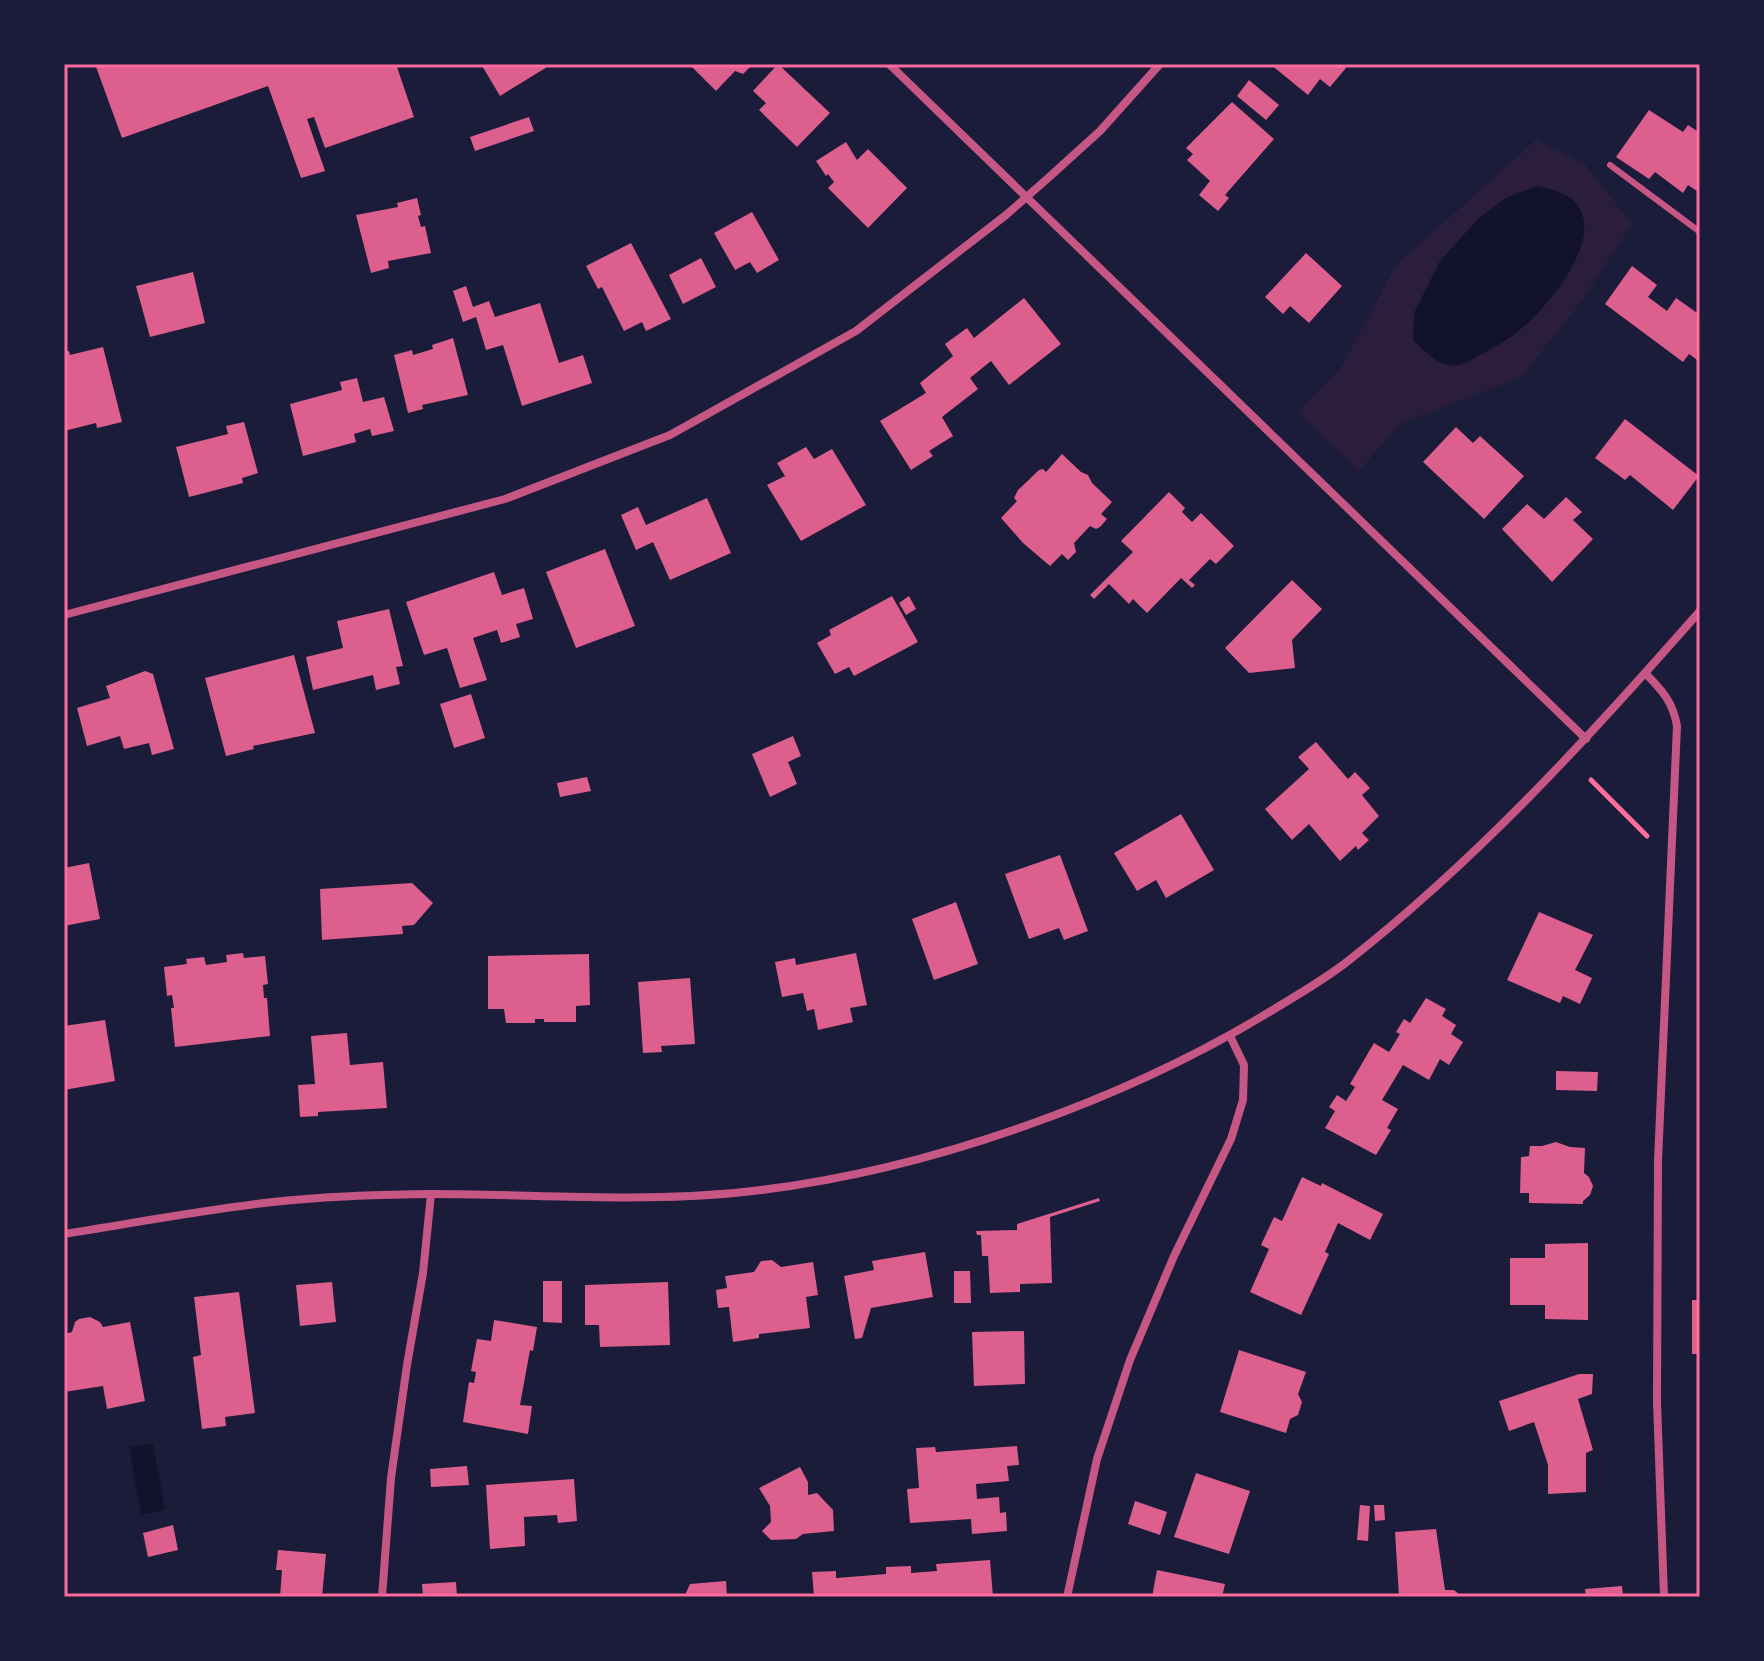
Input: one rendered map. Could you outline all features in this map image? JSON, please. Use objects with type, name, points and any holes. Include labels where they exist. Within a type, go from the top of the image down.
[{"type":"street","points":[[889,64],[1586,739]]},
{"type":"street","points":[[64,615],[505,499],[670,435],[856,331],[1026,197],[1100,131],[1160,64]]},
{"type":"street","points":[[64,1234],[276,1201],[431,1194],[609,1199],[759,1191],[870,1173],[982,1140],[1080,1104],[1230,1036],[1346,963],[1510,818],[1586,739],[1700,611]]},
{"type":"street","points":[[1645,673],[1667,695],[1677,726],[1658,1161],[1657,1402],[1664,1597]]},
{"type":"street","points":[[1067,1597],[1097,1459],[1130,1360],[1174,1256],[1231,1139],[1243,1100],[1244,1065],[1230,1036]]},
{"type":"street","points":[[382,1597],[391,1478],[423,1273],[431,1194]]},
{"type":"lane","points":[[1610,165],[1700,232]]},
{"type":"path","points":[[1591,780],[1652,841]]},
{"type":"shaded area","points":[[1536,140],[1584,163],[1632,224],[1579,305],[1521,377],[1400,424],[1359,471],[1298,412],[1341,367],[1396,265]]},
{"type":"shaded area","points":[[1536,186],[1567,195],[1583,216],[1581,247],[1564,281],[1542,309],[1513,335],[1462,364],[1440,362],[1413,340],[1414,313],[1440,261],[1479,218],[1506,198]]},
{"type":"shaded area","points":[[153,1443],[165,1510],[141,1515],[129,1447]]},
{"type":"building","points":[[95,64],[396,64],[414,117],[325,148],[314,117],[307,119],[325,171],[301,178],[268,86],[122,138]]},
{"type":"building","points":[[481,64],[552,64],[500,96]]},
{"type":"building","points":[[689,64],[753,64],[743,74],[735,71],[716,91]]},
{"type":"building","points":[[778,64],[830,113],[797,147],[759,110],[766,103],[753,91]]},
{"type":"building","points":[[1270,64],[1341,64],[1346,68],[1330,87],[1320,79],[1308,95]]},
{"type":"building","points":[[1249,80],[1279,105],[1266,120],[1237,96]]},
{"type":"building","points":[[1232,102],[1274,139],[1225,195],[1229,198],[1218,211],[1199,195],[1210,181],[1187,160],[1193,154],[1186,148]]},
{"type":"building","points":[[1649,110],[1683,132],[1688,125],[1700,133],[1700,193],[1688,185],[1683,193],[1655,172],[1649,179],[1616,157]]},
{"type":"building","points":[[529,117],[534,131],[475,151],[470,137]]},
{"type":"building","points":[[846,142],[857,160],[868,149],[907,188],[868,228],[828,188],[834,182],[816,161]]},
{"type":"building","points":[[417,198],[421,215],[418,216],[421,227],[425,226],[431,253],[388,261],[389,268],[371,273],[356,215],[398,207],[397,203]]},
{"type":"building","points":[[752,212],[779,260],[757,273],[750,262],[735,270],[714,233]]},
{"type":"building","points":[[631,243],[671,319],[646,331],[642,322],[624,331],[602,287],[598,289],[586,266]]},
{"type":"building","points":[[1306,253],[1342,286],[1309,323],[1290,306],[1283,314],[1265,297]]},
{"type":"building","points":[[701,258],[716,287],[683,304],[669,275]]},
{"type":"building","points":[[1632,266],[1657,285],[1648,297],[1667,311],[1676,298],[1700,315],[1700,362],[1689,354],[1683,362],[1605,304]]},
{"type":"building","points":[[193,272],[205,323],[150,337],[136,286]]},
{"type":"building","points":[[466,286],[473,307],[489,301],[495,317],[540,303],[559,363],[583,355],[592,383],[522,406],[503,345],[486,350],[476,317],[463,322],[453,291]]},
{"type":"building","points":[[1024,298],[1061,344],[1009,385],[991,361],[970,378],[978,389],[942,417],[953,436],[929,451],[933,456],[911,470],[880,421],[926,393],[920,383],[953,356],[945,344],[967,328],[974,338]]},
{"type":"building","points":[[453,338],[468,395],[422,405],[423,409],[408,413],[394,355],[412,350],[413,355]]},
{"type":"building","points":[[103,347],[122,422],[97,428],[96,423],[64,431],[64,352],[69,351],[70,355]]},
{"type":"building","points":[[357,378],[363,402],[384,397],[394,431],[372,436],[370,429],[354,434],[356,442],[303,456],[290,404],[342,390],[340,382]]},
{"type":"building","points":[[1625,419],[1699,476],[1673,510],[1630,475],[1625,480],[1595,458]]},
{"type":"building","points":[[244,422],[258,473],[242,478],[243,483],[189,497],[176,447],[228,434],[226,426]]},
{"type":"building","points":[[1456,427],[1473,443],[1480,436],[1524,476],[1484,519],[1423,462]]},
{"type":"building","points":[[806,447],[814,459],[832,449],[866,505],[801,541],[767,485],[785,476],[777,463]]},
{"type":"building","points":[[1062,454],[1088,475],[1112,502],[1101,514],[1107,519],[1100,527],[1090,526],[1074,543],[1076,552],[1068,560],[1062,554],[1050,566],[1023,543],[1001,518],[1017,501],[1014,498],[1018,490],[1039,470],[1046,472]]},
{"type":"building","points":[[1169,492],[1185,508],[1182,512],[1192,522],[1201,513],[1234,546],[1216,564],[1210,559],[1189,580],[1195,585],[1192,588],[1181,578],[1147,613],[1133,599],[1129,604],[1109,584],[1094,599],[1090,595],[1133,552],[1121,541]]},
{"type":"building","points":[[1566,497],[1582,512],[1573,520],[1593,539],[1552,582],[1502,529],[1527,504],[1544,519]]},
{"type":"building","points":[[707,498],[731,553],[670,580],[653,542],[636,550],[621,515],[638,507],[646,525]]},
{"type":"building","points":[[605,549],[635,626],[576,648],[546,572]]},
{"type":"building","points":[[494,572],[502,595],[524,588],[533,619],[516,624],[520,637],[501,643],[497,630],[473,638],[487,680],[460,688],[447,648],[424,655],[406,602]]},
{"type":"building","points":[[1292,580],[1322,609],[1292,640],[1295,668],[1249,673],[1225,648]]},
{"type":"building","points":[[892,596],[918,642],[854,676],[849,667],[835,674],[817,643],[831,635],[829,630]]},
{"type":"building","points":[[909,596],[916,609],[906,615],[899,603]]},
{"type":"building","points":[[389,609],[403,666],[396,667],[400,684],[376,690],[373,675],[313,690],[306,657],[343,648],[337,621]]},
{"type":"building","points":[[294,655],[315,733],[253,746],[254,749],[226,756],[205,678]]},
{"type":"building","points":[[145,671],[153,674],[174,749],[152,755],[149,743],[124,749],[120,736],[87,746],[77,708],[110,698],[106,686]]},
{"type":"building","points":[[471,694],[485,738],[454,748],[440,704]]},
{"type":"building","points":[[793,736],[801,756],[788,762],[797,784],[770,797],[752,754]]},
{"type":"building","points":[[1316,742],[1348,779],[1355,772],[1370,788],[1362,795],[1379,816],[1362,833],[1369,840],[1358,850],[1356,846],[1340,861],[1309,824],[1292,840],[1265,809],[1309,769],[1298,757]]},
{"type":"building","points":[[587,777],[591,791],[560,797],[557,783]]},
{"type":"building","points":[[1181,814],[1214,870],[1166,898],[1156,880],[1137,891],[1114,853]]},
{"type":"building","points":[[1060,855],[1088,931],[1064,940],[1059,928],[1029,939],[1005,874]]},
{"type":"building","points":[[89,863],[100,919],[64,926],[64,868]]},
{"type":"building","points":[[412,883],[433,903],[414,925],[402,926],[403,934],[322,940],[320,889]]},
{"type":"building","points":[[956,902],[978,964],[934,980],[912,919]]},
{"type":"building","points":[[1539,912],[1593,935],[1575,970],[1592,978],[1580,1004],[1563,996],[1560,1003],[1507,980]]},
{"type":"building","points":[[243,953],[244,958],[265,956],[268,984],[263,985],[270,1036],[175,1047],[171,1008],[174,1008],[172,995],[167,996],[164,967],[187,964],[186,959],[204,957],[206,965],[227,962],[226,955]]},
{"type":"building","points":[[856,953],[867,1005],[850,1008],[853,1022],[818,1030],[814,1009],[807,1011],[803,993],[782,997],[775,962],[795,958],[796,965]]},
{"type":"building","points":[[589,954],[590,1005],[576,1006],[576,1022],[535,1019],[535,1023],[506,1023],[504,1009],[488,1009],[488,956]]},
{"type":"building","points":[[690,978],[695,1044],[661,1046],[662,1052],[643,1053],[638,982]]},
{"type":"building","points":[[1426,998],[1446,1009],[1442,1016],[1456,1025],[1451,1034],[1463,1042],[1449,1065],[1440,1059],[1429,1080],[1403,1065],[1382,1100],[1398,1109],[1387,1128],[1391,1130],[1376,1155],[1325,1128],[1335,1111],[1329,1107],[1337,1095],[1346,1101],[1355,1087],[1350,1084],[1374,1043],[1389,1052],[1400,1034],[1396,1032],[1404,1019],[1410,1023]]},
{"type":"building","points":[[105,1020],[115,1081],[64,1090],[64,1026]]},
{"type":"building","points":[[347,1033],[350,1065],[383,1062],[387,1108],[318,1112],[318,1116],[300,1117],[298,1085],[315,1084],[311,1036]]},
{"type":"building","points":[[1556,1071],[1598,1072],[1597,1091],[1556,1090]]},
{"type":"building","points":[[1556,1142],[1585,1148],[1584,1173],[1593,1186],[1583,1204],[1529,1203],[1529,1193],[1520,1193],[1521,1157],[1529,1156],[1530,1146]]},
{"type":"building","points":[[1302,1177],[1321,1186],[1322,1183],[1383,1214],[1370,1240],[1338,1223],[1325,1252],[1329,1254],[1301,1315],[1250,1292],[1269,1249],[1261,1245],[1274,1217],[1282,1221]]},
{"type":"building","points":[[1099,1198],[1100,1201],[1050,1217],[1052,1283],[1020,1284],[1020,1292],[990,1293],[988,1256],[982,1256],[981,1235],[977,1235],[976,1231],[1017,1230],[1017,1224]]},
{"type":"building","points":[[1588,1243],[1588,1320],[1545,1319],[1545,1305],[1510,1305],[1510,1258],[1545,1258],[1545,1244]]},
{"type":"building","points":[[925,1252],[933,1297],[871,1308],[862,1338],[855,1339],[844,1276],[874,1270],[872,1261]]},
{"type":"building","points":[[772,1260],[781,1267],[813,1262],[818,1295],[806,1297],[810,1328],[759,1334],[759,1338],[733,1342],[729,1307],[718,1308],[716,1290],[727,1288],[725,1276],[754,1272],[761,1261]]},
{"type":"building","points":[[954,1271],[970,1271],[971,1303],[954,1303]]},
{"type":"building","points":[[543,1281],[562,1281],[562,1323],[543,1322]]},
{"type":"building","points":[[332,1282],[336,1322],[300,1326],[296,1285]]},
{"type":"building","points":[[668,1282],[670,1345],[600,1347],[599,1325],[585,1325],[585,1285]]},
{"type":"building","points":[[239,1292],[255,1413],[225,1417],[226,1426],[202,1429],[193,1357],[201,1355],[194,1297]]},
{"type":"building","points":[[1692,1300],[1700,1300],[1700,1354],[1692,1354]]},
{"type":"building","points":[[90,1317],[103,1327],[130,1322],[145,1401],[107,1409],[103,1386],[64,1392],[64,1334],[72,1332],[79,1319]]},
{"type":"building","points":[[494,1320],[537,1327],[520,1405],[532,1406],[528,1434],[463,1422],[469,1382],[474,1383],[476,1372],[471,1371],[477,1339],[491,1341]]},
{"type":"building","points":[[1024,1331],[1025,1384],[974,1386],[972,1332]]},
{"type":"building","points":[[1239,1350],[1306,1372],[1298,1394],[1302,1402],[1298,1415],[1290,1419],[1286,1433],[1220,1412]]},
{"type":"building","points":[[1579,1374],[1593,1374],[1592,1394],[1578,1399],[1593,1450],[1586,1453],[1586,1492],[1548,1494],[1548,1465],[1534,1422],[1509,1431],[1499,1401]]},
{"type":"building","points":[[1017,1446],[1019,1465],[1007,1466],[1009,1481],[976,1484],[977,1499],[999,1497],[1000,1513],[1006,1512],[1007,1531],[972,1534],[971,1519],[910,1523],[907,1489],[919,1488],[916,1448],[935,1447],[936,1452]]},
{"type":"building","points":[[467,1466],[469,1485],[431,1487],[430,1469]]},
{"type":"building","points":[[800,1467],[808,1482],[808,1495],[817,1493],[833,1510],[834,1531],[803,1534],[796,1539],[771,1540],[762,1531],[771,1522],[770,1506],[759,1488]]},
{"type":"building","points":[[1196,1473],[1250,1491],[1229,1554],[1174,1537]]},
{"type":"building","points":[[574,1479],[577,1521],[558,1523],[557,1515],[524,1517],[525,1546],[490,1549],[486,1485]]},
{"type":"building","points":[[1135,1501],[1167,1512],[1160,1535],[1128,1524]]},
{"type":"building","points":[[1360,1505],[1370,1506],[1368,1541],[1357,1540]]},
{"type":"building","points":[[1374,1505],[1384,1505],[1385,1520],[1375,1521]]},
{"type":"building","points":[[173,1525],[178,1550],[148,1557],[143,1533]]},
{"type":"building","points":[[1436,1529],[1445,1590],[1454,1590],[1462,1597],[1399,1597],[1395,1532]]},
{"type":"building","points":[[278,1550],[326,1554],[322,1597],[280,1597],[282,1570],[276,1570]]},
{"type":"building","points":[[990,1560],[993,1597],[814,1597],[812,1572],[836,1571],[836,1578],[886,1574],[886,1567],[911,1566],[911,1573],[937,1571],[936,1564]]},
{"type":"building","points":[[1157,1570],[1225,1584],[1222,1597],[1152,1597]]},
{"type":"building","points":[[726,1581],[727,1597],[684,1597],[690,1584]]},
{"type":"building","points":[[456,1582],[457,1597],[423,1597],[422,1584]]},
{"type":"building","points":[[1622,1586],[1623,1597],[1586,1597],[1585,1589]]}]
